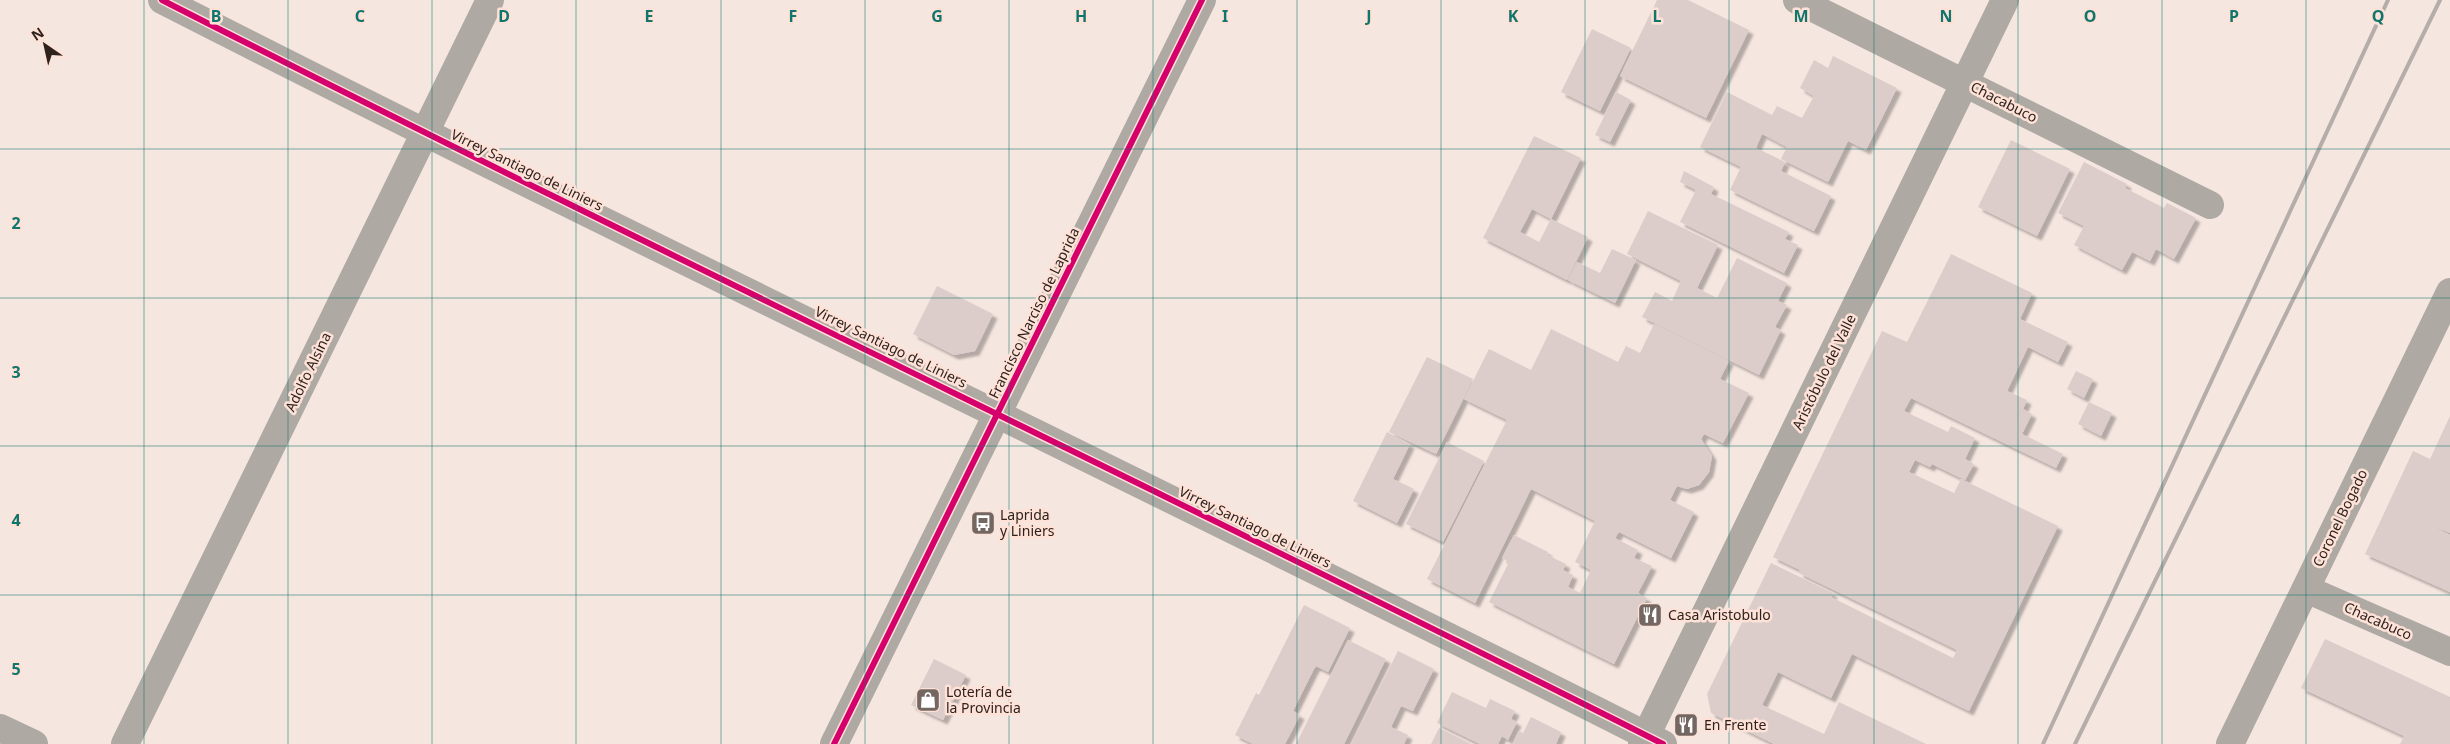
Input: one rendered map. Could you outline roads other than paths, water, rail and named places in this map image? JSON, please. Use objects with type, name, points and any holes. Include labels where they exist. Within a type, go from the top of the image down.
[{"type":"street","name":"Virrey Santiago de Liniers","points":[[162,0],[424,134],[999,413],[1650,741]]},
{"type":"street","name":"Adolfo Alsina","points":[[125,744],[490,0]]},
{"type":"street","name":"Francisco Narciso de Laprida","points":[[834,744],[1202,0]]},
{"type":"street","name":"Chacabuco","points":[[1797,0],[2210,205]]},
{"type":"street","name":"Aristóbulo del Valle","points":[[1650,741],[2005,0]]},
{"type":"street","name":"Coronel Bogado","points":[[2230,744],[2450,292]]},
{"type":"street","name":"Chacabuco","points":[[2306,589],[2450,652]]},
{"type":"street","points":[[0,728],[34,744]]},
{"type":"railway","points":[[2043,744],[2388,0]]},
{"type":"railway","points":[[2075,744],[2440,0]]},
{"type":"place","name":"Laprida y Liniers","points":[[983,523]]},
{"type":"place","name":"Casa Aristobulo","points":[[1650,615]]},
{"type":"place","name":"Lotería de la Provincia","points":[[928,700]]},
{"type":"place","name":"En Frente","points":[[1686,725]]}]
